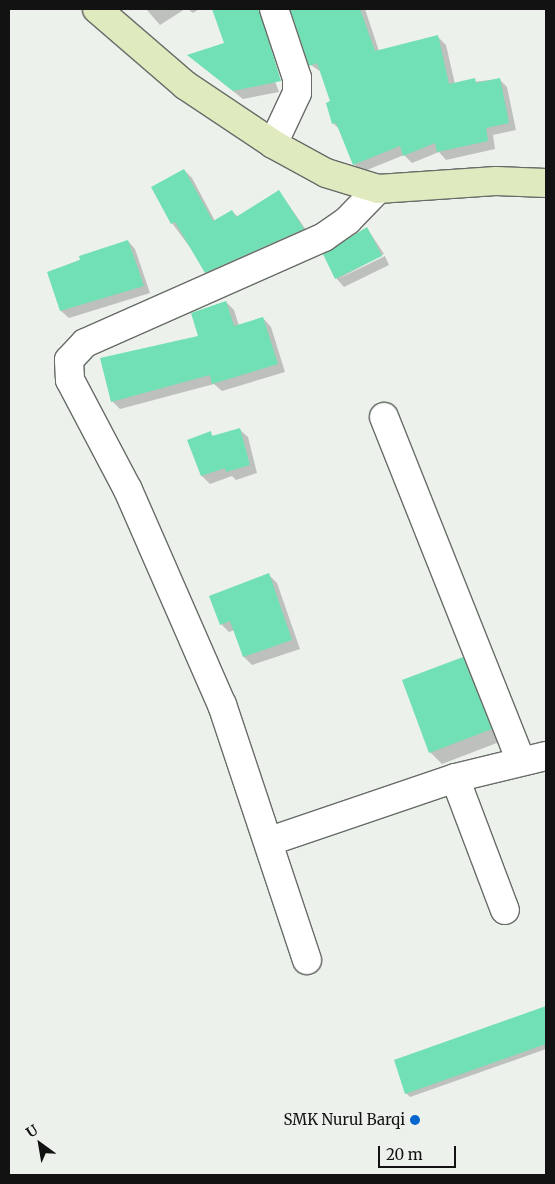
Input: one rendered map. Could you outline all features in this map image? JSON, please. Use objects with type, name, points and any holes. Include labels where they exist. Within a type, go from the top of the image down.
[{"type":"main road","points":[[97,9],[185,85],[272,144],[326,173],[378,190],[496,180],[546,183]]},
{"type":"street","points":[[272,144],[296,93],[297,86],[274,9]]},
{"type":"street","points":[[307,960],[270,841],[222,705],[172,585],[128,490],[70,380],[69,360],[85,343],[324,236],[348,220],[378,190]]},
{"type":"street","points":[[270,841],[455,778],[534,758],[384,417]]},
{"type":"street","points":[[455,778],[505,910]]},
{"type":"building","points":[[212,9],[259,9],[281,81],[233,91],[187,55],[224,43]]},
{"type":"building","points":[[290,9],[360,9],[375,51],[438,35],[449,84],[475,78],[476,83],[500,78],[509,123],[486,128],[488,141],[437,152],[435,143],[403,156],[400,146],[353,165],[336,123],[332,124],[326,103],[330,101],[317,63],[309,66]]},
{"type":"building","points":[[184,169],[213,221],[232,210],[236,217],[279,190],[304,229],[205,273],[175,222],[171,224],[151,187]]},
{"type":"building","points":[[367,227],[382,256],[335,279],[323,254]]},
{"type":"building","points":[[128,240],[144,286],[60,311],[47,272],[80,260],[79,256]]},
{"type":"building","points":[[226,301],[234,326],[263,317],[278,364],[212,384],[210,375],[111,402],[100,358],[198,336],[191,313]]},
{"type":"building","points":[[240,428],[250,465],[226,472],[225,468],[201,476],[187,440],[211,431],[212,436]]},
{"type":"building","points":[[269,573],[292,640],[243,657],[230,621],[220,625],[209,596]]},
{"type":"building","points":[[463,657],[492,729],[429,753],[402,680]]},
{"type":"building","points":[[546,1006],[546,1044],[405,1094],[394,1060]]},
{"type":"place","name":"SMK Nurul Barqi","points":[[415,1120]]}]
